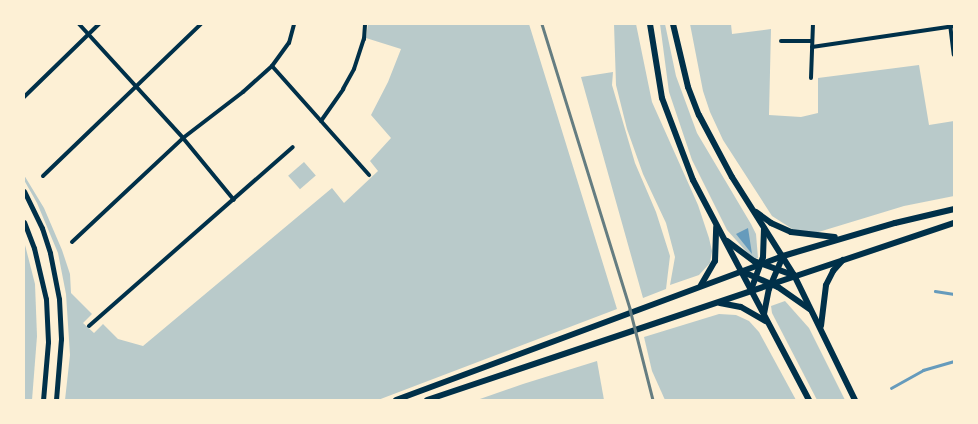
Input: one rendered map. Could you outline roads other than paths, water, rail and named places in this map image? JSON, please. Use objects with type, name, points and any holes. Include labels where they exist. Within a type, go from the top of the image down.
[{"type":"main road","points":[[650,24],[662,98],[693,180],[809,400]]},
{"type":"main road","points":[[673,24],[688,87],[709,137],[794,275],[855,400]]},
{"type":"main road","points":[[752,208],[771,223],[791,232],[841,238]]},
{"type":"main road","points":[[396,400],[783,256],[841,238],[954,208]]},
{"type":"main road","points":[[427,400],[794,275],[954,223]]},
{"type":"main road","points":[[700,286],[712,269],[716,256],[716,224]]},
{"type":"main road","points":[[751,290],[761,264],[764,228]]},
{"type":"main road","points":[[721,234],[736,249],[761,264],[794,275]]},
{"type":"main road","points":[[764,315],[771,283],[783,256]]},
{"type":"main road","points":[[821,327],[822,299],[826,284],[843,259]]},
{"type":"main road","points":[[741,271],[771,283],[813,311]]},
{"type":"main road","points":[[716,303],[741,306],[768,322]]},
{"type":"street","points":[[79,24],[183,138],[234,200]]},
{"type":"street","points":[[24,97],[99,24]]},
{"type":"street","points":[[43,176],[201,24]]},
{"type":"street","points":[[72,242],[183,138],[243,92],[272,66],[289,43],[294,24]]},
{"type":"street","points":[[321,121],[354,69],[364,39],[365,24]]},
{"type":"street","points":[[811,78],[813,24]]},
{"type":"street","points":[[812,47],[951,25],[954,54]]},
{"type":"street","points":[[781,41],[812,41]]},
{"type":"street","points":[[272,66],[369,175]]},
{"type":"street","points":[[89,326],[292,147]]},
{"type":"street","points":[[24,192],[42,228],[50,253],[59,299],[61,338],[56,400]]},
{"type":"street","points":[[24,222],[34,248],[46,298],[48,342],[43,400]]},
{"type":"water","points":[[748,228],[752,254],[736,234]]},
{"type":"waterway","points":[[935,291],[954,294]]},
{"type":"waterway","points":[[891,388],[923,370],[954,361]]},
{"type":"railway","points":[[542,24],[630,309],[653,400]]}]
